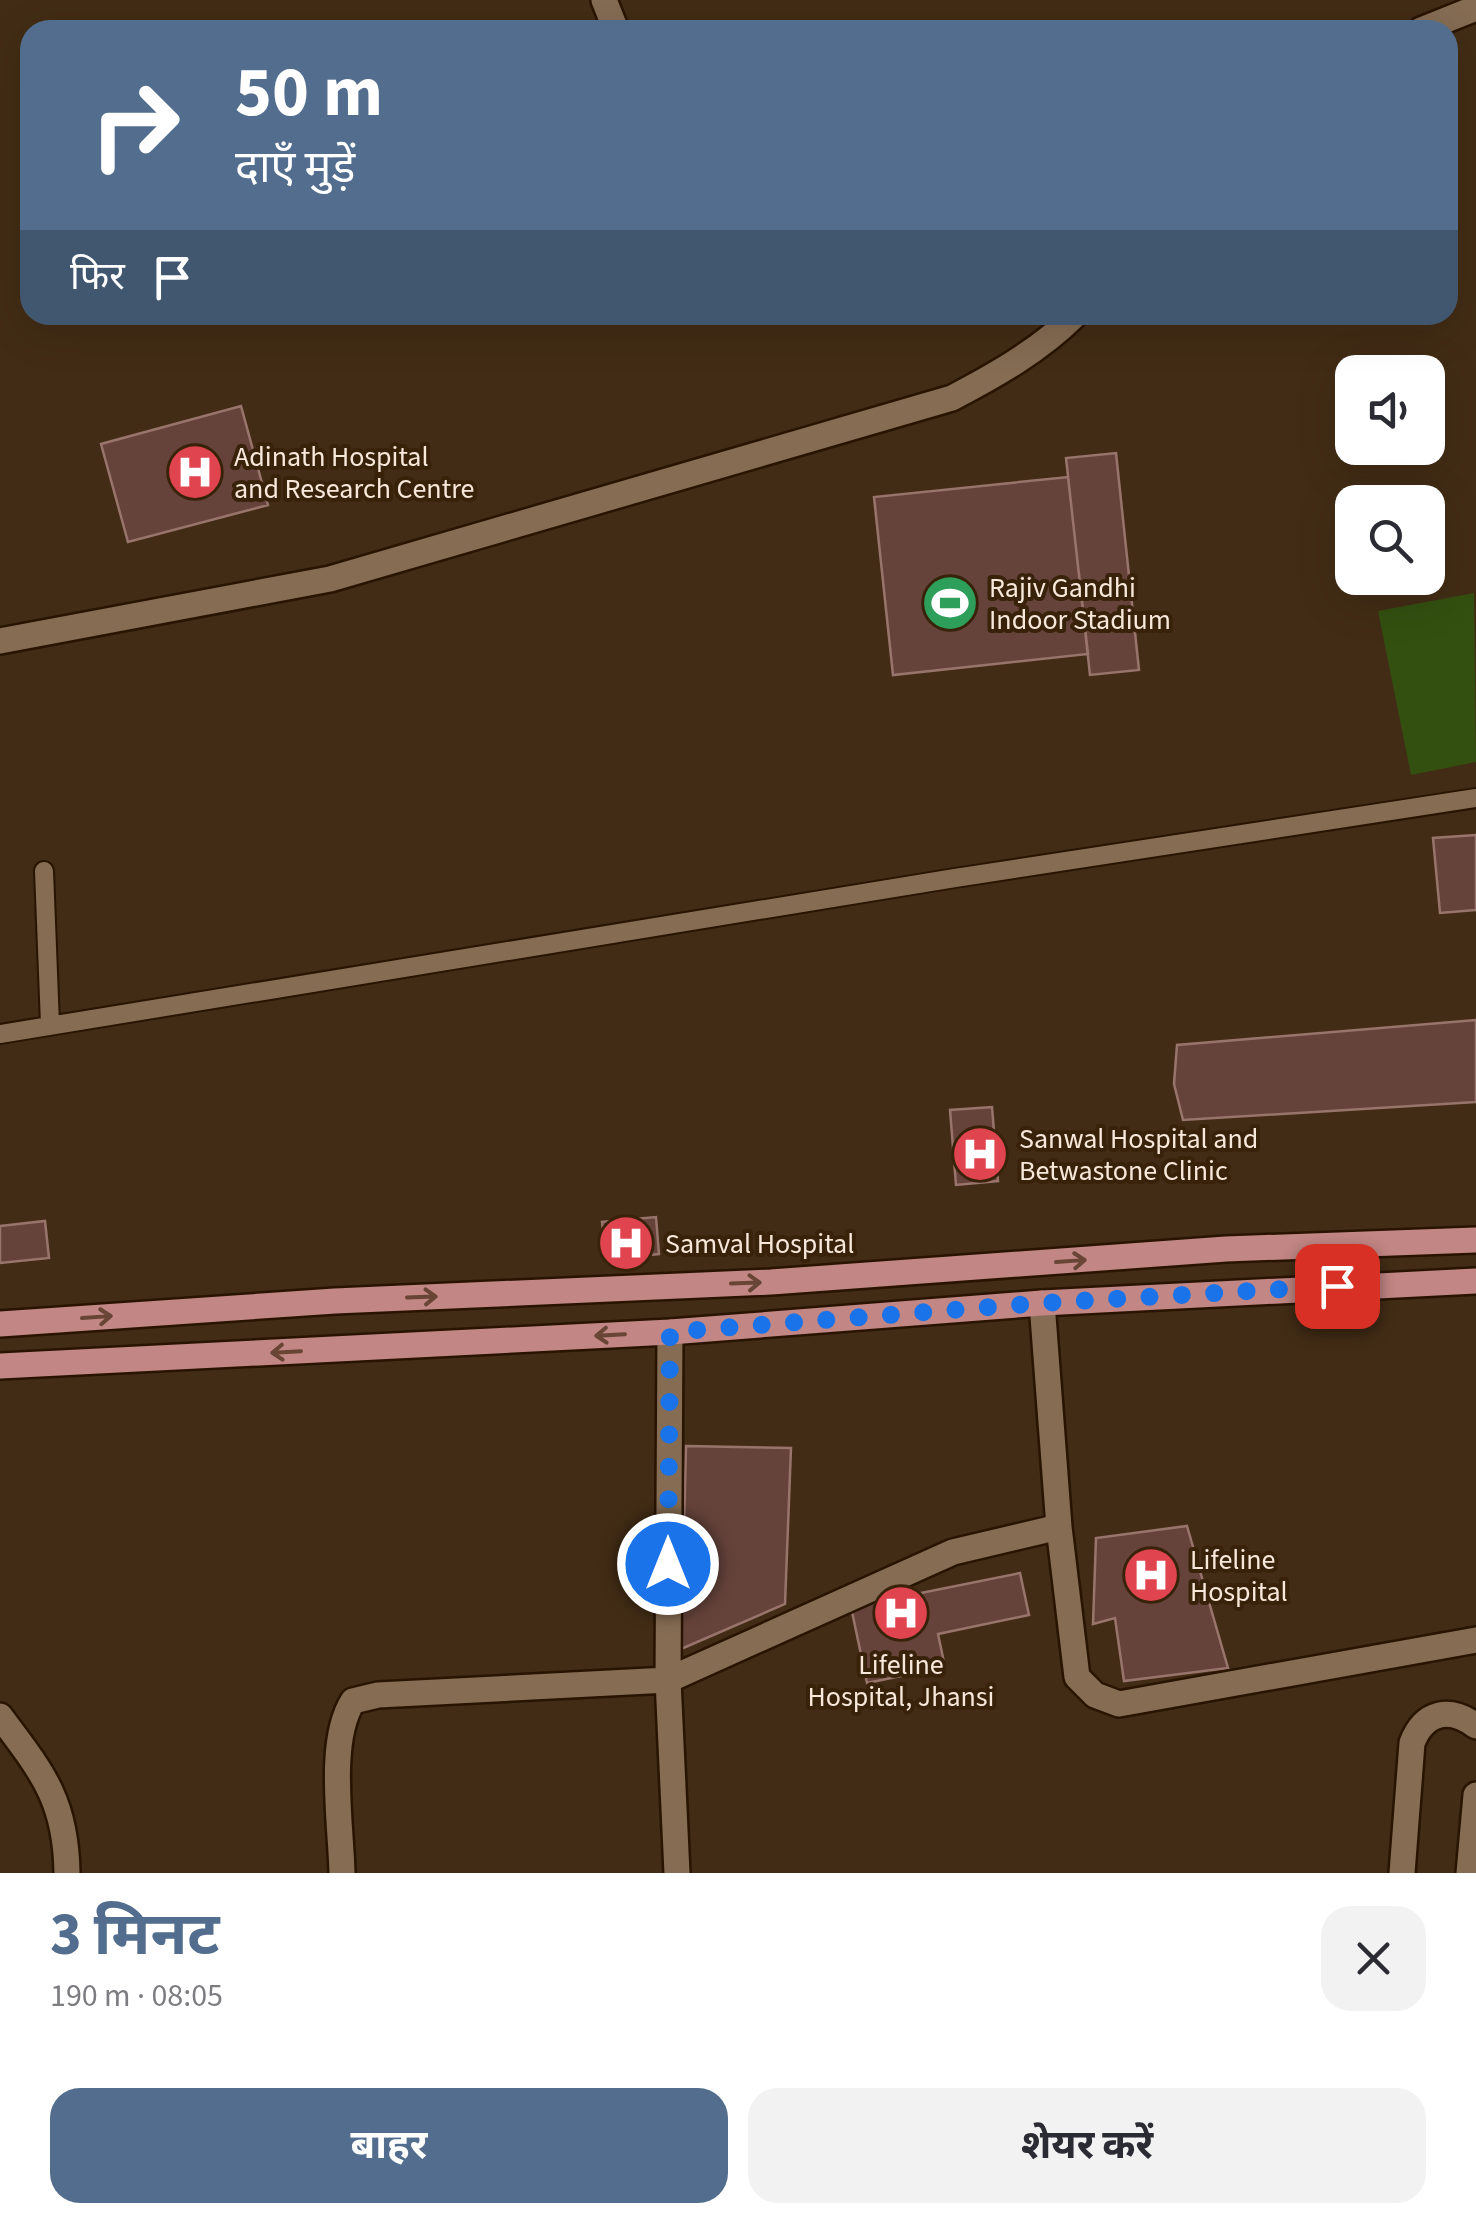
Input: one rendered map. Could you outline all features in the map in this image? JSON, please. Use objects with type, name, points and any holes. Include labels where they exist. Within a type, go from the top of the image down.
[{"type":"main road","points":[[0,1324],[334,1301],[771,1282],[1226,1250],[1476,1240]]},
{"type":"main road","points":[[0,1366],[670,1332],[1042,1303],[1476,1281]]},
{"type":"street","points":[[1447,20],[1476,8]]},
{"type":"street","points":[[0,640],[330,579],[952,398],[997,375],[1065,325]]},
{"type":"street","points":[[1042,1303],[1059,1527],[1077,1676],[1096,1695],[1119,1704],[1476,1640]]},
{"type":"street","points":[[670,1332],[668,1680],[677,1873]]},
{"type":"street","points":[[342,1873],[339,1743],[342,1717],[353,1701],[378,1695],[668,1680],[953,1552],[1059,1527]]},
{"type":"street","points":[[1402,1873],[1412,1743],[1419,1725],[1436,1713],[1461,1715],[1476,1726]]},
{"type":"street","points":[[0,1716],[39,1768],[59,1804],[68,1873]]},
{"type":"street","points":[[1469,1873],[1476,1794]]},
{"type":"lane","points":[[0,1034],[1476,798]]},
{"type":"lane","points":[[44,871],[50,1024]]},
{"type":"green space","points":[[1474,593],[1476,762],[1411,775],[1378,611]]},
{"type":"building","points":[[241,406],[268,505],[128,542],[101,444]]},
{"type":"building","points":[[1116,453],[1139,670],[1090,675],[1066,458]]},
{"type":"building","points":[[1068,477],[1088,654],[893,675],[874,497]]},
{"type":"building","points":[[1476,835],[1476,910],[1440,913],[1433,838]]},
{"type":"building","points":[[1476,1020],[1476,1102],[1183,1120],[1174,1084],[1177,1045]]},
{"type":"building","points":[[992,1107],[998,1181],[956,1185],[950,1110]]},
{"type":"building","points":[[656,1217],[659,1254],[606,1259],[602,1222]]},
{"type":"building","points":[[45,1221],[49,1258],[0,1263],[0,1226]]},
{"type":"building","points":[[686,1446],[791,1448],[785,1604],[681,1649]]},
{"type":"building","points":[[1187,1526],[1228,1668],[1124,1681],[1115,1618],[1093,1624],[1096,1538]]},
{"type":"building","points":[[1020,1573],[1029,1615],[938,1634],[945,1667],[867,1683],[851,1607]]},
{"type":"place","name":"Adinath Hospital and Research Centre","points":[[195,472]]},
{"type":"place","name":"Rajiv Gandhi Indoor Stadium","points":[[950,603]]},
{"type":"place","name":"Sanwal Hospital and Betwastone Clinic","points":[[980,1154]]},
{"type":"place","name":"Samval Hospital","points":[[626,1243]]},
{"type":"place","name":"Lifeline Hospital","points":[[1151,1575]]},
{"type":"place","name":"Lifeline Hospital, Jhansi","points":[[901,1613]]},
{"type":"route","points":[[668,1564],[670,1332],[1042,1303],[1337,1286]]}]
